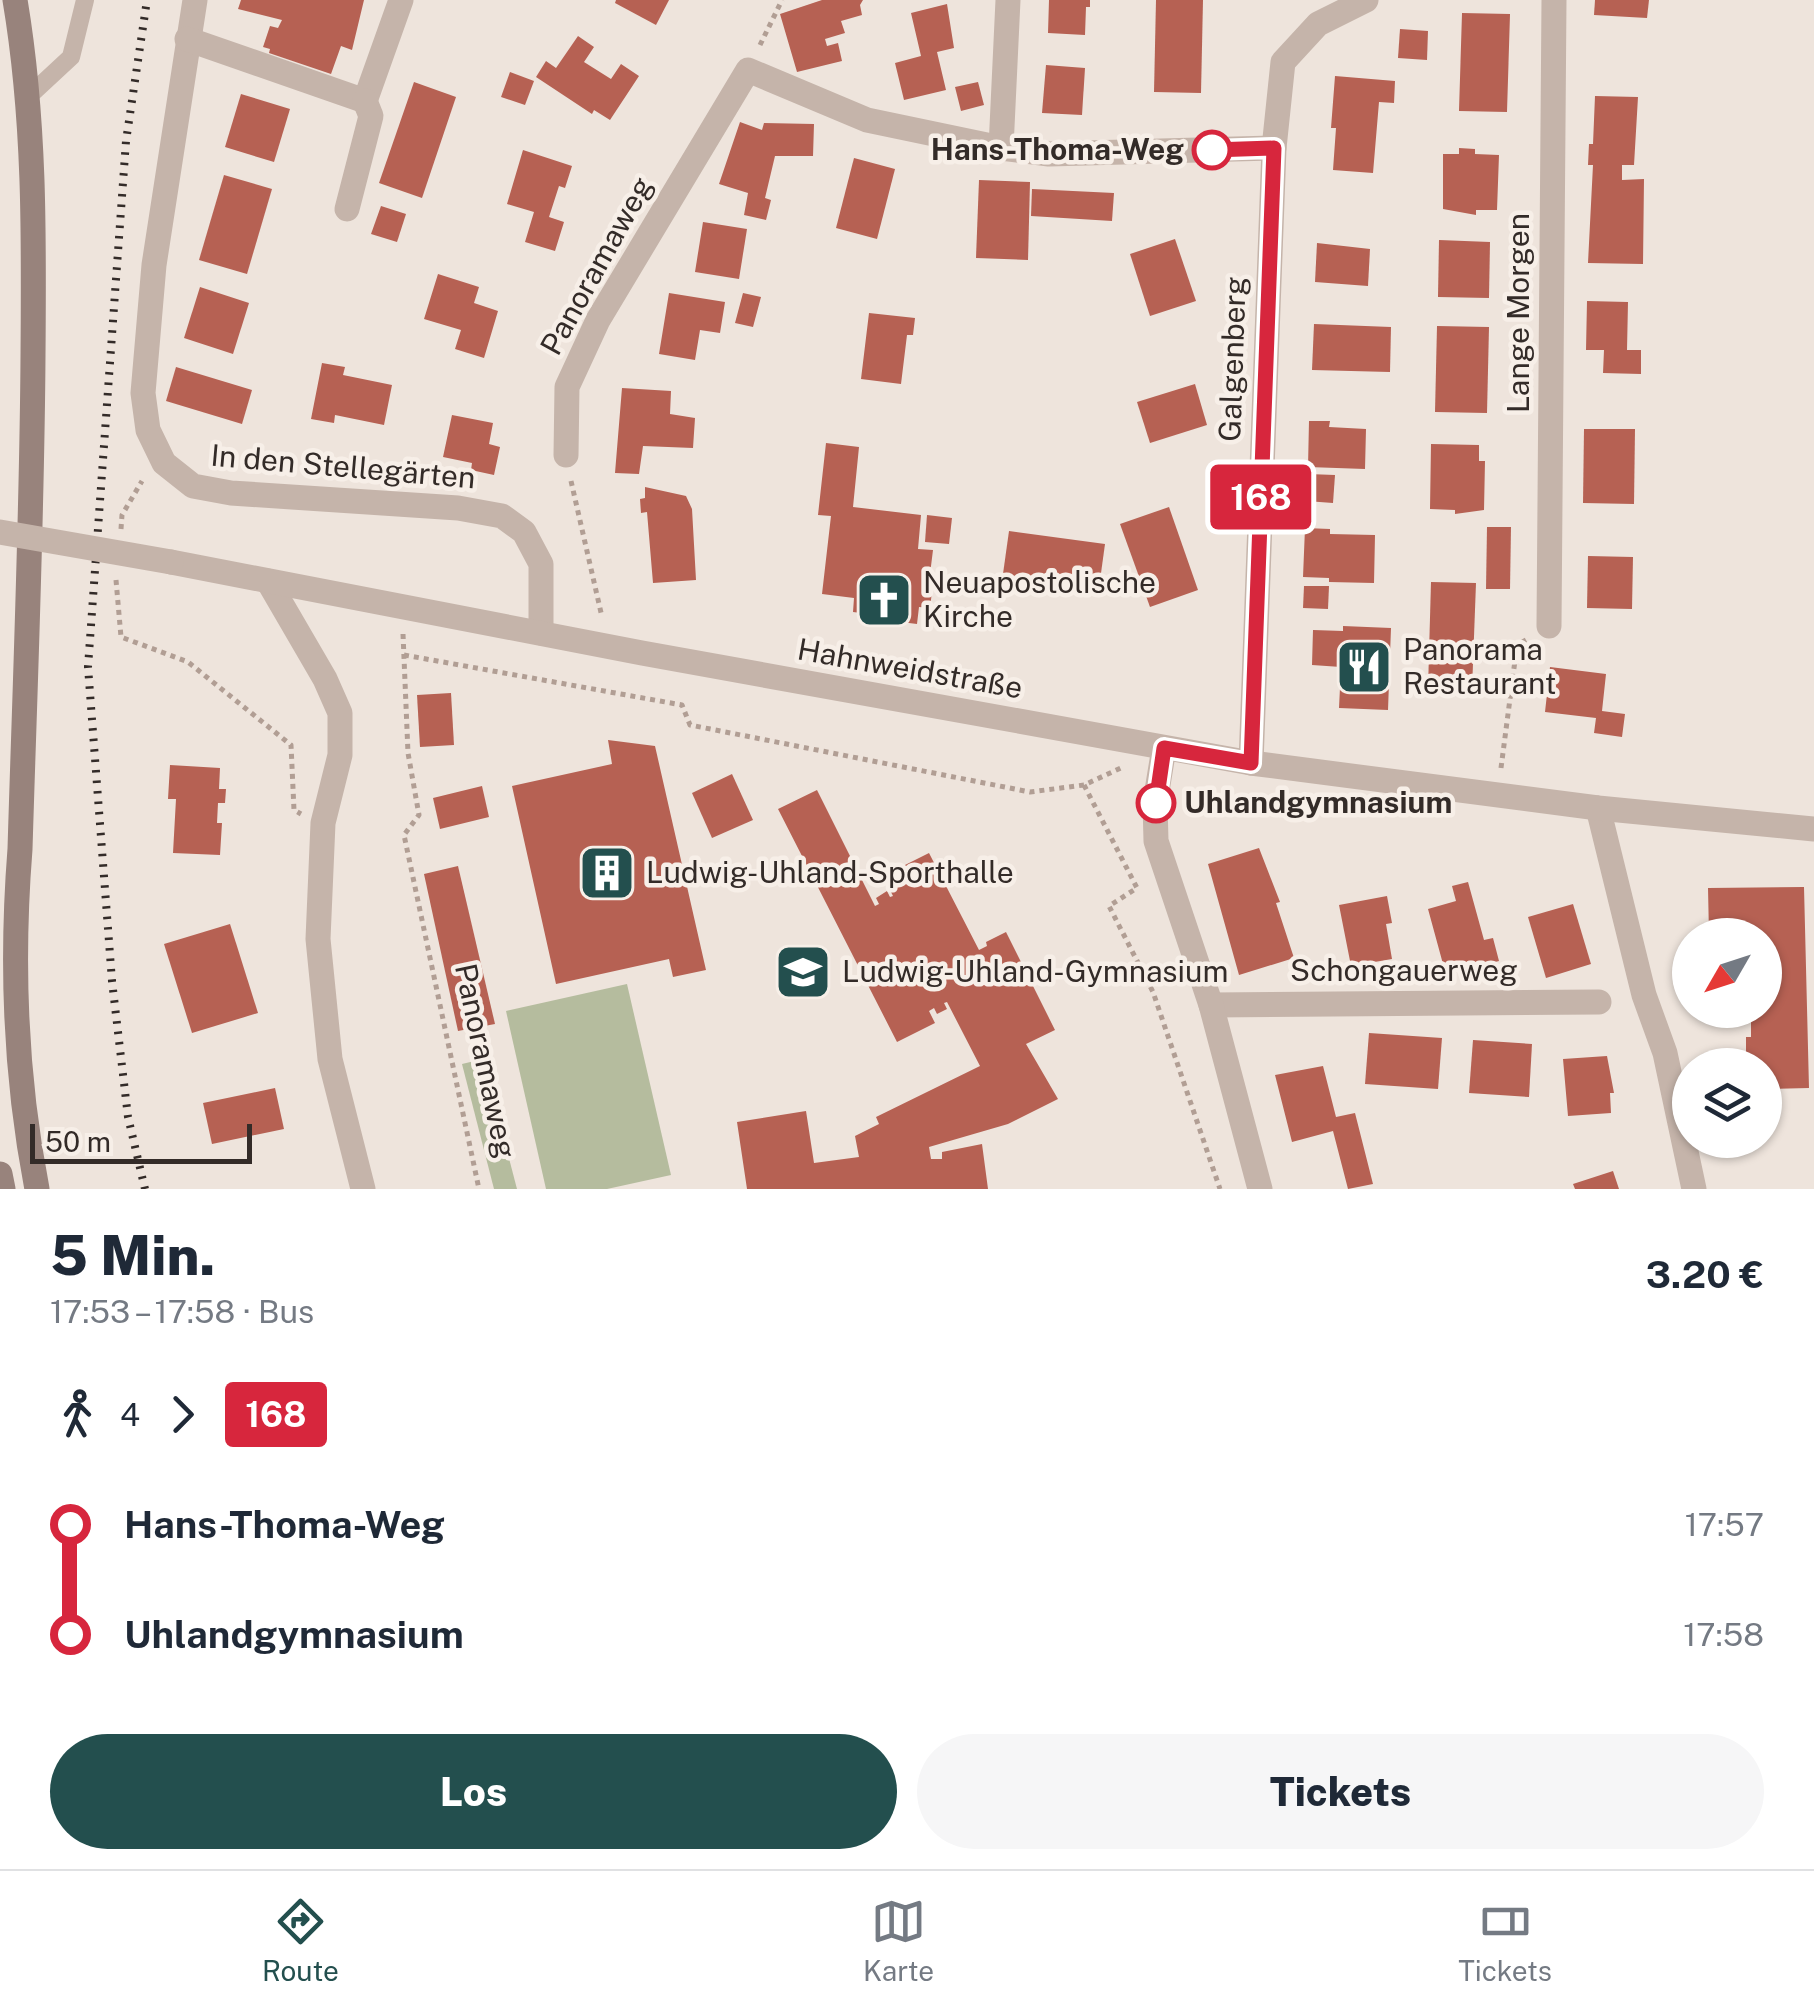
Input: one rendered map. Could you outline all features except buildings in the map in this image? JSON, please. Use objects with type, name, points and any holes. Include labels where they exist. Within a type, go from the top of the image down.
[{"type":"main road","points":[[15,0],[29,96],[34,184],[32,464],[20,848],[5,907],[22,1102],[37,1189]]},
{"type":"main road","points":[[0,1174],[3,1189]]},
{"type":"street","points":[[164,463],[148,430],[143,393],[154,266],[194,0]]},
{"type":"street","points":[[348,209],[371,116],[365,101],[400,0]]},
{"type":"street","points":[[1001,148],[1008,0]]},
{"type":"street","name":"Galgenberg","points":[[1251,763],[1274,148],[1282,62],[1318,24],[1366,0]]},
{"type":"street","name":"Lange Morgen","points":[[1549,626],[1554,0]]},
{"type":"street","points":[[187,39],[365,101]]},
{"type":"street","points":[[748,70],[868,120],[1001,148],[1049,154],[1274,148]]},
{"type":"street","name":"Panoramaweg","points":[[566,456],[567,386],[598,320],[748,70]]},
{"type":"street","name":"In den Stellegärten","points":[[164,463],[193,486],[230,493],[458,508],[502,516],[524,532],[541,564],[541,633]]},
{"type":"street","name":"Hahnweidstraße","points":[[0,532],[1251,763],[1598,808],[1814,829]]},
{"type":"street","points":[[268,581],[325,678],[340,713],[340,756],[323,823],[318,939],[330,1059],[363,1189]]},
{"type":"street","points":[[1164,748],[1156,803],[1156,841],[1211,1004],[1260,1189]]},
{"type":"street","points":[[1598,808],[1644,995],[1664,1052],[1694,1189]]},
{"type":"street","name":"Schongauerweg","points":[[1211,1004],[1598,1002]]},
{"type":"lane","points":[[29,96],[71,57],[85,0]]},
{"type":"path","points":[[748,70],[782,0]]},
{"type":"path","points":[[566,456],[608,644]]},
{"type":"path","points":[[121,533],[122,516],[141,482],[164,463]]},
{"type":"path","points":[[117,569],[121,637],[188,662],[291,746],[294,810],[323,823]]},
{"type":"path","points":[[1497,796],[1516,645],[1549,626]]},
{"type":"path","name":"Panoramaweg","points":[[479,1189],[404,835],[419,815],[408,753],[404,654],[682,705],[690,725],[1030,792],[1084,785],[1136,888],[1109,906],[1152,992],[1220,1189]]},
{"type":"green space","points":[[627,984],[671,1175],[607,1189],[546,1189],[506,1011]]},
{"type":"green space","points":[[483,1059],[517,1189],[494,1189],[462,1064]]},
{"type":"railway","points":[[145,1189],[128,1117],[112,981],[88,667],[126,141],[147,0]]},
{"type":"bus line","name":"168","points":[[1156,803],[1164,748],[1251,763],[1274,148],[1212,150]]},
{"type":"place","name":"Hans-Thoma-Weg","points":[[1212,150]]},
{"type":"place","name":"Neuapostolische Kirche","points":[[884,600]]},
{"type":"place","name":"Panorama Restaurant","points":[[1364,667]]},
{"type":"place","name":"Uhlandgymnasium","points":[[1156,803]]},
{"type":"place","name":"Ludwig-Uhland-Sporthalle","points":[[607,873]]},
{"type":"place","name":"Ludwig-Uhland-Gymnasium","points":[[803,972]]}]
